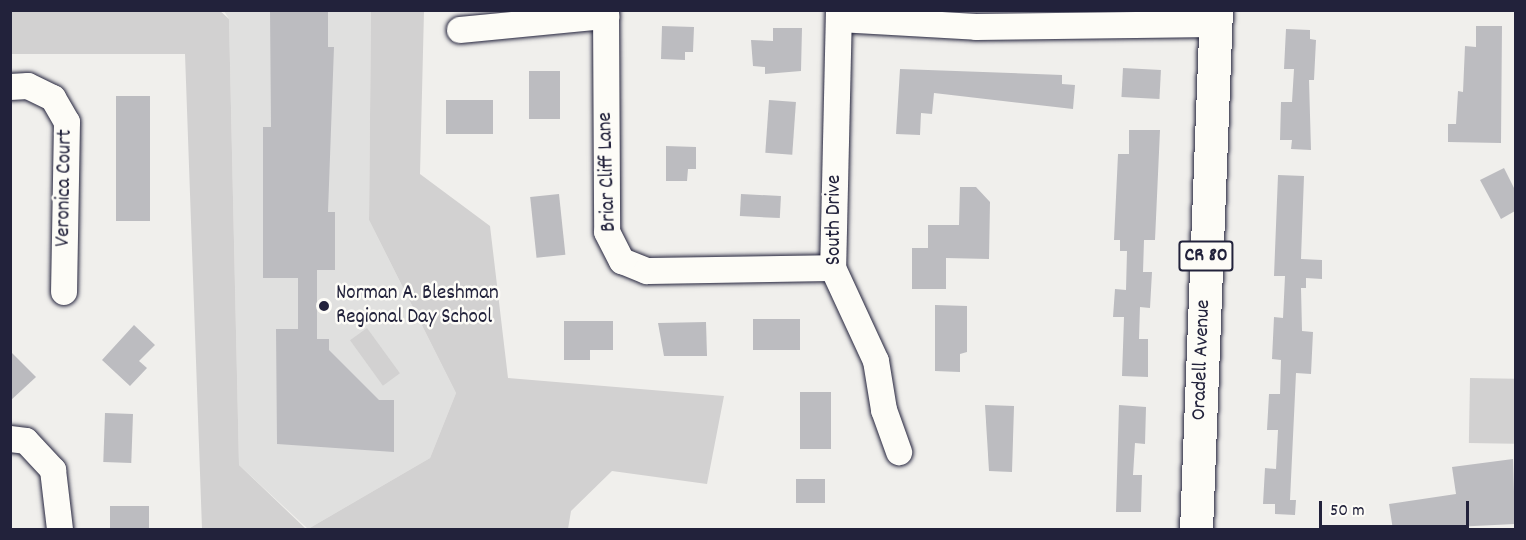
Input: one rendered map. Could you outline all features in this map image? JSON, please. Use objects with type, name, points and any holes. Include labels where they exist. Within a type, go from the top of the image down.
[{"type":"main road","name":"Oradell Avenue","points":[[1196,530],[1216,17]]},
{"type":"street","points":[[460,30],[606,13]]},
{"type":"street","name":"Briar Cliff Lane","points":[[606,13],[607,232],[622,261],[647,271],[832,268]]},
{"type":"street","points":[[839,15],[976,27],[1216,17]]},
{"type":"street","name":"South Drive","points":[[839,15],[832,268],[876,361],[884,410],[899,452]]},
{"type":"street","name":"Veronica Court","points":[[10,87],[28,86],[53,98],[67,122],[64,292]]},
{"type":"street","points":[[10,439],[26,441],[53,470],[60,530]]},
{"type":"shaded area","points":[[219,10],[229,19],[239,465],[306,529],[202,529],[185,54],[11,54],[11,11]]},
{"type":"shaded area","name":"Norman A. Bleshman Regional Day School","points":[[224,11],[371,11],[369,220],[456,393],[430,458],[308,529],[239,465],[229,19]]},
{"type":"shaded area","points":[[371,11],[424,11],[420,174],[490,226],[508,378],[724,396],[707,484],[612,471],[571,511],[568,529],[308,529],[430,458],[456,393],[369,220]]},
{"type":"shaded area","points":[[367,328],[400,373],[383,386],[350,340]]},
{"type":"shaded area","points":[[1470,378],[1515,379],[1514,444],[1469,443]]},
{"type":"building","points":[[270,10],[328,10],[328,47],[334,47],[328,212],[335,212],[335,270],[317,270],[317,339],[329,339],[329,350],[379,400],[394,400],[394,452],[277,444],[276,329],[298,329],[298,278],[263,278],[263,127],[271,127]]},
{"type":"building","points":[[662,26],[694,27],[693,52],[685,52],[685,60],[661,59]]},
{"type":"building","points":[[1476,26],[1502,26],[1501,143],[1448,142],[1448,124],[1456,124],[1458,91],[1463,92],[1465,46],[1476,47]]},
{"type":"building","points":[[773,28],[802,28],[801,71],[765,74],[765,67],[753,66],[751,40],[773,41]]},
{"type":"building","points":[[1286,29],[1310,30],[1310,39],[1316,40],[1314,80],[1309,80],[1311,150],[1291,149],[1292,140],[1280,140],[1281,102],[1292,102],[1294,69],[1284,69]]},
{"type":"building","points":[[1123,68],[1161,70],[1159,99],[1121,97]]},
{"type":"building","points":[[900,69],[1062,75],[1062,84],[1075,85],[1073,109],[934,93],[932,114],[921,113],[920,135],[896,134]]},
{"type":"building","points":[[529,71],[560,71],[560,119],[529,119]]},
{"type":"building","points":[[116,96],[150,96],[150,221],[116,221]]},
{"type":"building","points":[[446,100],[493,100],[493,134],[446,134]]},
{"type":"building","points":[[769,100],[796,102],[792,155],[765,153]]},
{"type":"building","points":[[1129,130],[1160,130],[1155,240],[1144,240],[1143,272],[1152,272],[1150,308],[1140,307],[1139,339],[1148,339],[1148,377],[1122,376],[1124,317],[1113,317],[1115,289],[1126,290],[1127,251],[1120,251],[1120,240],[1114,240],[1118,154],[1129,154]]},
{"type":"building","points":[[666,146],[696,147],[696,169],[688,169],[687,181],[666,181]]},
{"type":"building","points":[[1504,168],[1515,190],[1515,211],[1501,219],[1480,180]]},
{"type":"building","points":[[1278,175],[1304,176],[1301,259],[1322,260],[1322,279],[1306,278],[1306,288],[1301,288],[1302,331],[1313,332],[1311,374],[1296,373],[1290,500],[1296,500],[1295,515],[1275,514],[1275,504],[1263,504],[1265,468],[1276,469],[1278,430],[1267,430],[1269,394],[1280,394],[1281,360],[1272,359],[1274,317],[1283,318],[1285,276],[1274,276]]},
{"type":"building","points":[[960,187],[976,187],[990,202],[989,259],[946,258],[946,289],[912,289],[912,248],[928,248],[928,225],[959,225]]},
{"type":"building","points":[[559,194],[565,255],[537,258],[530,197]]},
{"type":"building","points":[[741,194],[781,196],[780,218],[740,216]]},
{"type":"building","points":[[935,305],[967,306],[967,352],[960,354],[960,372],[935,371]]},
{"type":"building","points":[[753,319],[800,319],[800,350],[753,350]]},
{"type":"building","points":[[564,321],[613,321],[613,350],[590,350],[590,360],[564,360]]},
{"type":"building","points":[[706,322],[707,356],[664,356],[658,323]]},
{"type":"building","points":[[134,325],[155,345],[139,361],[147,368],[130,386],[102,360]]},
{"type":"building","points":[[10,351],[36,377],[10,401]]},
{"type":"building","points":[[800,392],[831,392],[831,449],[800,449]]},
{"type":"building","points":[[985,405],[1014,406],[1012,472],[989,471]]},
{"type":"building","points":[[1119,405],[1146,407],[1145,444],[1135,443],[1133,475],[1142,475],[1141,512],[1116,512]]},
{"type":"building","points":[[105,413],[133,414],[131,463],[103,462]]},
{"type":"building","points":[[1513,459],[1515,524],[1393,530],[1389,504],[1456,494],[1452,467]]},
{"type":"building","points":[[796,479],[825,479],[825,503],[796,503]]},
{"type":"building","points":[[110,506],[149,506],[149,530],[110,530]]},
{"type":"place","name":"Norman A. Bleshman Regional Day School","points":[[324,306]]}]
